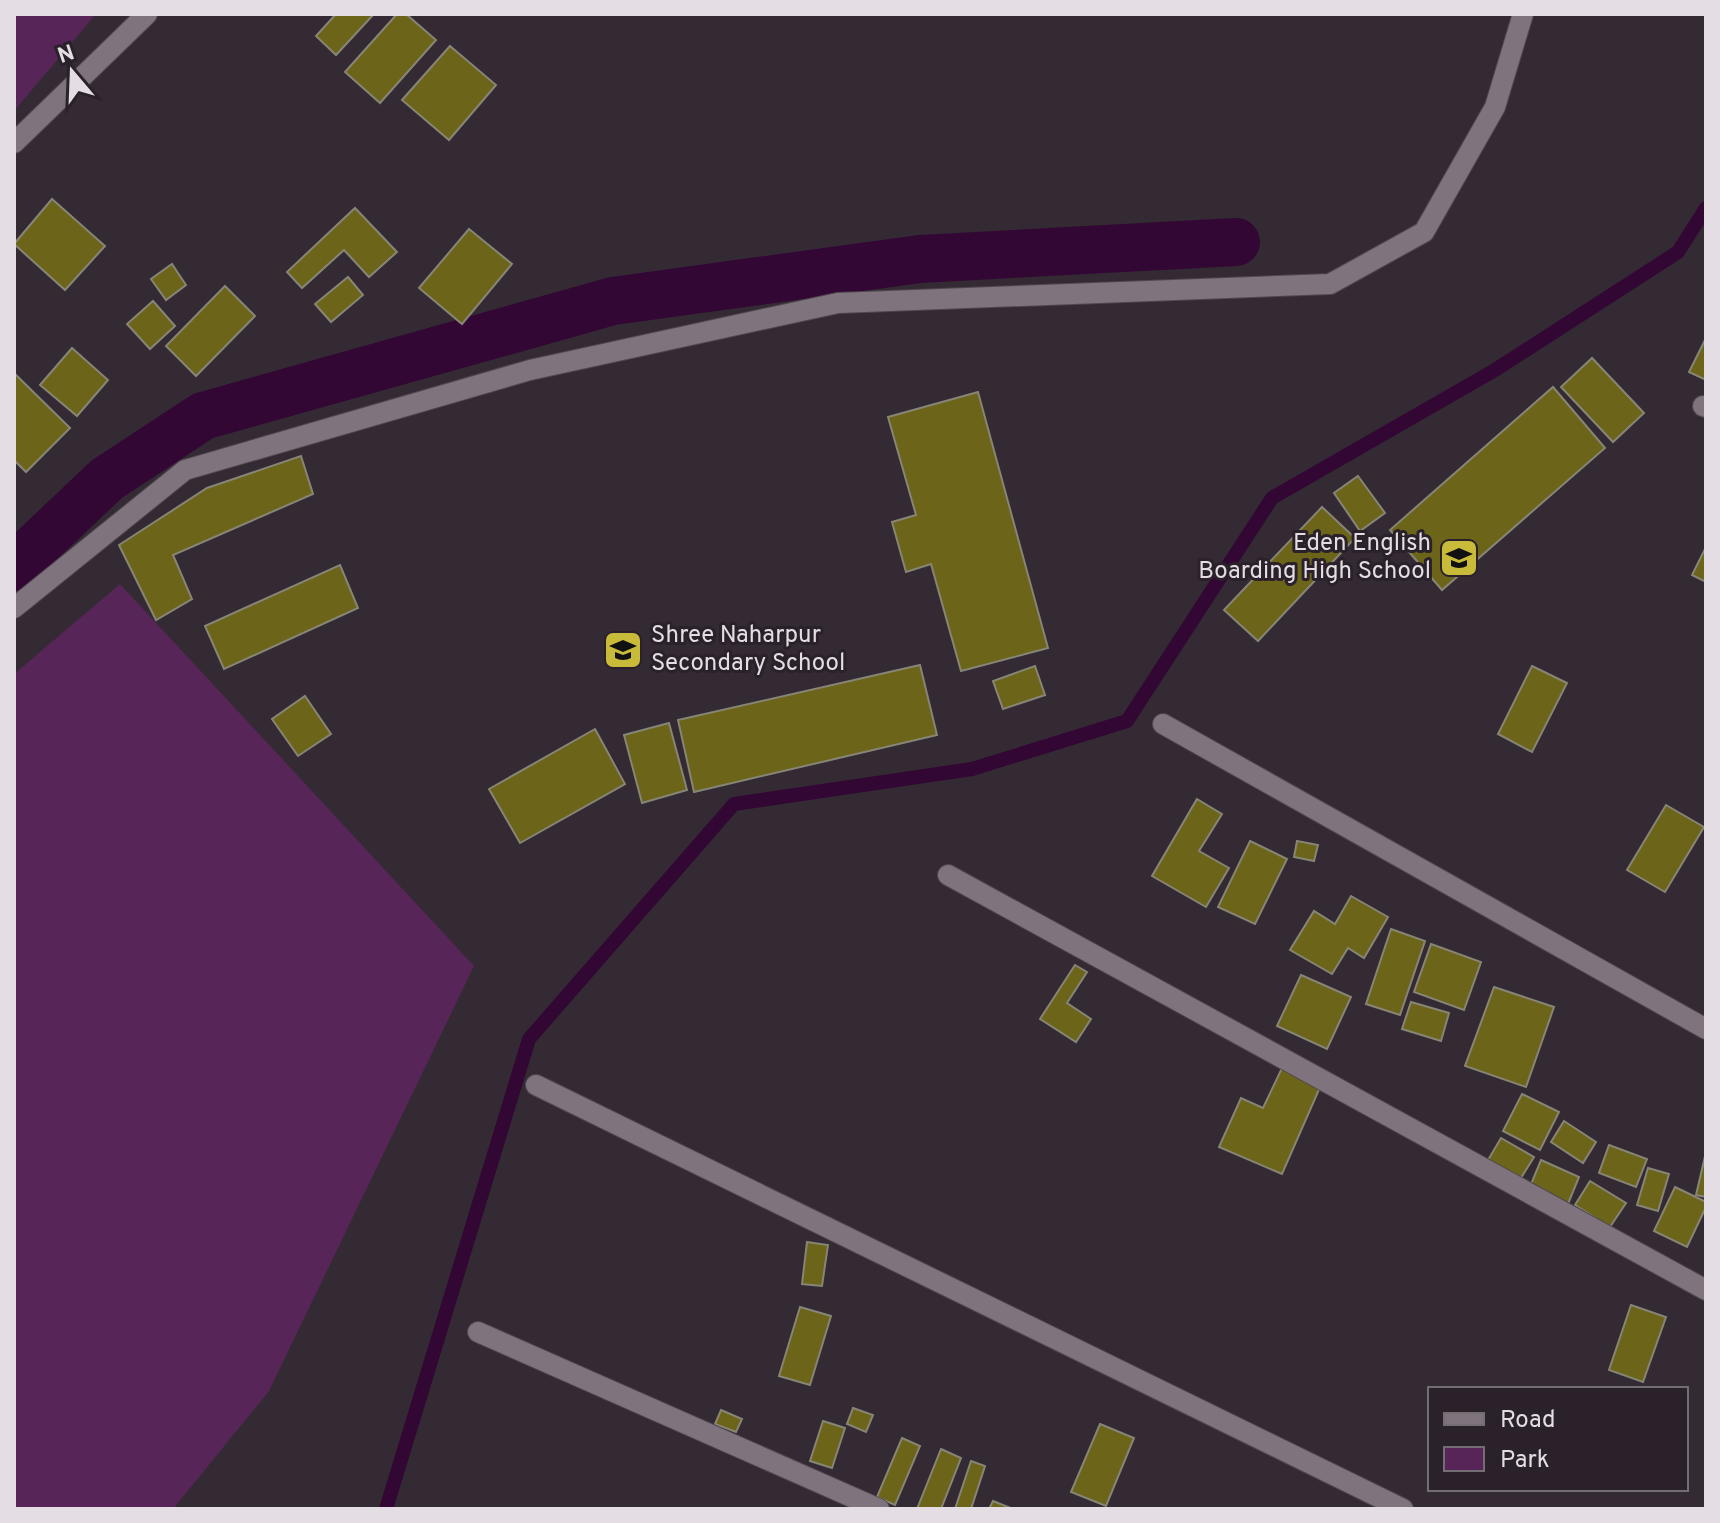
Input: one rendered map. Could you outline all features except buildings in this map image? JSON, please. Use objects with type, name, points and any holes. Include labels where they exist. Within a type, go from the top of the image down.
[{"type":"street","points":[[14,143],[147,14]]},
{"type":"street","points":[[14,608],[185,470],[530,370],[838,303],[1330,284],[1424,232],[1495,107],[1523,14]]},
{"type":"street","points":[[1163,724],[1706,1029]]},
{"type":"street","points":[[948,875],[1706,1290]]},
{"type":"street","points":[[536,1085],[1403,1509]]},
{"type":"street","points":[[478,1332],[879,1509]]},
{"type":"green space","points":[[14,14],[96,14],[14,111]]},
{"type":"green space","points":[[120,584],[474,966],[269,1391],[173,1509],[14,1509],[14,674]]},
{"type":"waterway","points":[[386,1509],[529,1039],[734,804],[972,769],[1127,721],[1272,498],[1495,370],[1678,252],[1706,208]]},
{"type":"waterway","points":[[14,567],[107,479],[203,416],[613,301],[920,259],[1236,242]]},
{"type":"place","name":"Eden English Boarding High School","points":[[1459,558]]},
{"type":"place","name":"Shree Naharpur Secondary School","points":[[623,650]]}]
